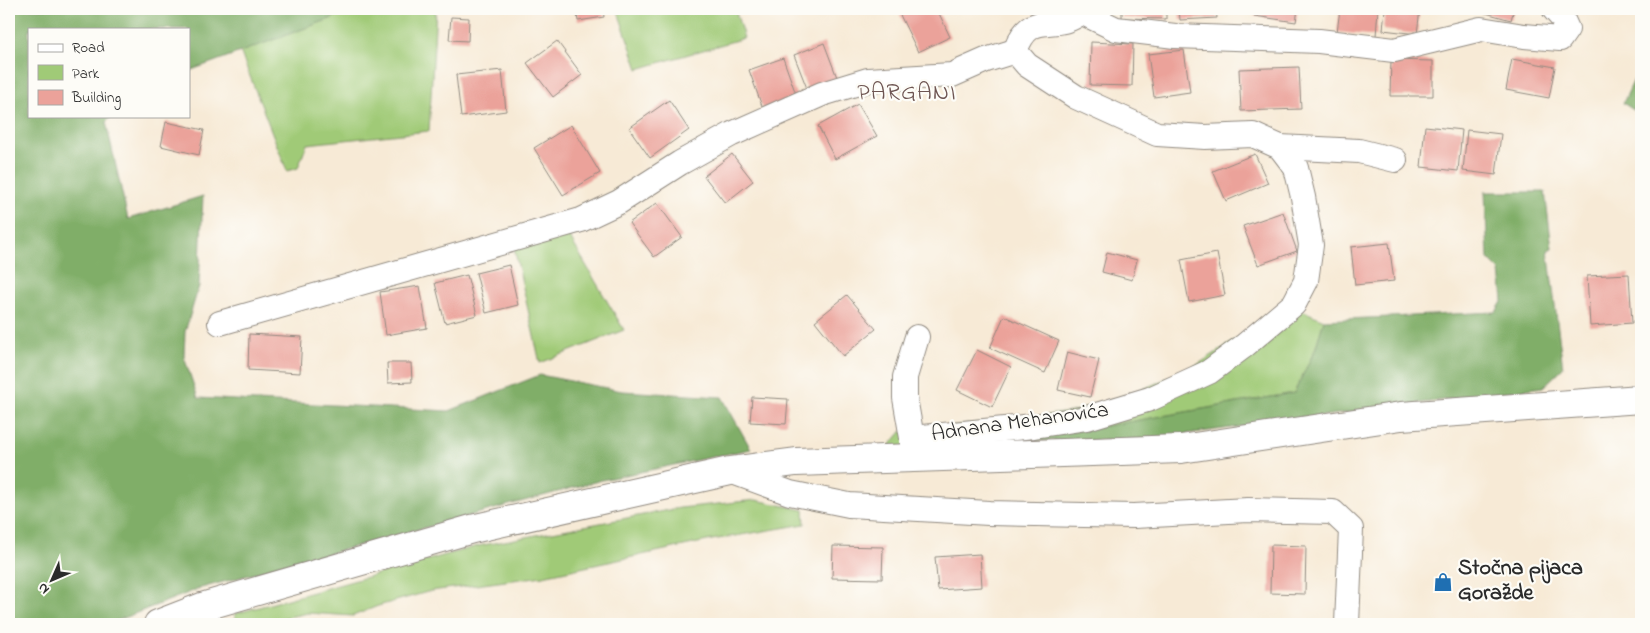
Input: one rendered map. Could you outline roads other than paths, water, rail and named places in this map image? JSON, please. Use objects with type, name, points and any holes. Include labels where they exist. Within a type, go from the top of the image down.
[{"type":"street","points":[[220,323],[581,220],[619,202],[680,163],[732,134],[822,94],[868,80],[952,75],[986,60],[1016,51],[1021,36],[1026,29],[1034,25],[1067,20],[1080,10],[1116,29],[1175,36],[1319,41],[1394,50],[1481,29],[1524,36],[1560,39],[1567,29],[1562,18],[1554,9]]},
{"type":"street","name":"Adnana Mehanovića","points":[[912,448],[1087,418],[1150,399],[1209,372],[1244,346],[1294,304],[1306,281],[1311,246],[1303,197],[1296,168],[1280,147],[1252,135],[1205,137],[1157,134],[1076,97],[1027,65],[1016,51]]},
{"type":"street","points":[[1280,147],[1359,151],[1395,160]]},
{"type":"street","points":[[912,448],[905,398],[905,377],[917,337]]},
{"type":"street","points":[[158,624],[202,607],[472,530],[730,470],[912,448],[1181,449],[1401,416],[1641,400]]},
{"type":"street","points":[[730,470],[790,493],[849,505],[989,513],[1134,516],[1248,510],[1333,512],[1351,530],[1347,624]]},
{"type":"place","name":"Stočna pijaca Goražde","points":[[1443,582]]},
{"type":"district","name":"PARGANI","points":[[907,93]]}]
